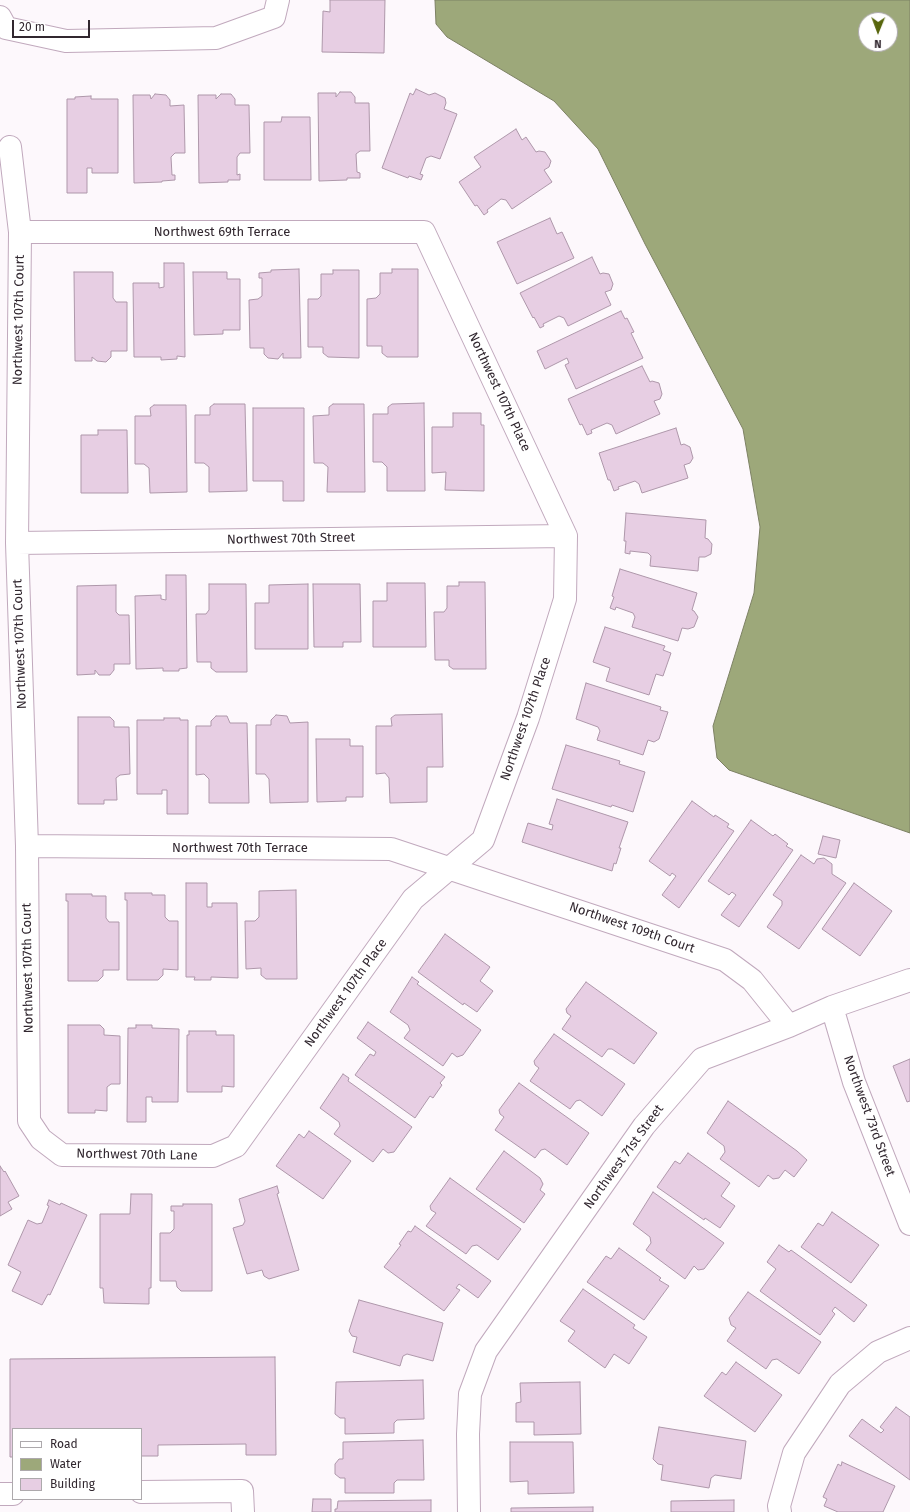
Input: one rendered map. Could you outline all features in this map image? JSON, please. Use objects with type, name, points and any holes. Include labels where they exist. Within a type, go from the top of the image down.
[{"type":"street","points":[[3,22],[66,41],[216,38],[276,8]]},
{"type":"street","name":"Northwest 107th Court","points":[[10,147],[20,232],[17,543],[27,846],[29,1120],[41,1139]]},
{"type":"street","name":"Northwest 69th Terrace","points":[[20,232],[424,232]]},
{"type":"street","name":"Northwest 107th Place","points":[[236,1146],[413,899],[483,840],[528,718],[565,599],[566,536],[424,232]]},
{"type":"street","name":"Northwest 70th Street","points":[[17,543],[566,536]]},
{"type":"street","name":"Northwest 70th Terrace","points":[[27,846],[391,849],[450,868]]},
{"type":"street","name":"Northwest 109th Court","points":[[450,868],[725,960],[752,980],[789,1026]]},
{"type":"street","name":"Northwest 71st Street","points":[[468,1512],[468,1434],[470,1394],[486,1351],[644,1126],[702,1059],[789,1026],[832,1007],[910,980]]},
{"type":"street","name":"Northwest 73rd Street","points":[[832,1007],[854,1082],[910,1224]]},
{"type":"street","name":"Northwest 70th Lane","points":[[41,1139],[62,1155],[213,1156],[236,1146]]},
{"type":"street","points":[[780,1512],[780,1506],[794,1452],[840,1384],[878,1352],[910,1338]]},
{"type":"street","points":[[142,1492],[242,1491],[242,1512]]},
{"type":"street","points":[[0,1494],[12,1494]]},
{"type":"water","points":[[435,0],[910,0],[910,833],[729,770],[717,758],[713,726],[754,593],[760,527],[743,429],[645,244],[598,149],[554,101],[447,37],[436,24]]},
{"type":"building","points":[[330,0],[385,0],[384,53],[322,52],[323,11],[330,12]]},
{"type":"building","points":[[416,89],[429,95],[435,93],[445,98],[446,103],[444,109],[457,114],[440,159],[431,156],[426,158],[420,174],[423,175],[421,180],[409,176],[408,178],[382,168],[410,93],[413,95]]},
{"type":"building","points":[[340,92],[351,92],[355,97],[355,103],[369,103],[370,151],[360,151],[356,154],[357,172],[360,173],[360,178],[319,181],[318,93],[336,93],[336,97]]},
{"type":"building","points":[[155,94],[166,95],[170,100],[170,106],[184,105],[185,153],[175,153],[171,157],[172,175],[175,175],[175,180],[134,183],[133,95],[150,95],[151,99]]},
{"type":"building","points":[[221,94],[231,94],[235,99],[235,105],[249,105],[250,153],[240,153],[237,157],[237,175],[240,174],[240,180],[199,183],[198,95],[216,95],[216,99]]},
{"type":"building","points":[[91,96],[91,99],[118,99],[118,173],[92,173],[92,168],[87,168],[87,193],[67,193],[67,99]]},
{"type":"building","points":[[282,117],[310,117],[311,180],[264,180],[264,122],[281,122]]},
{"type":"building","points":[[516,129],[522,140],[526,137],[536,152],[545,152],[551,161],[549,167],[544,170],[552,182],[512,209],[506,200],[501,199],[487,210],[488,212],[484,215],[477,205],[475,206],[459,182],[481,167],[474,157]]},
{"type":"building","points":[[550,218],[557,234],[562,232],[574,258],[517,284],[497,242]]},
{"type":"building","points":[[592,257],[600,274],[609,274],[613,284],[611,290],[605,292],[611,305],[568,326],[564,318],[559,316],[543,324],[544,326],[540,328],[520,293]]},
{"type":"building","points":[[164,263],[184,263],[185,357],[177,356],[177,359],[161,360],[161,357],[134,357],[133,283],[159,283],[159,288],[164,287]]},
{"type":"building","points":[[299,269],[301,358],[283,358],[283,353],[278,359],[268,358],[264,354],[264,348],[250,348],[249,300],[258,299],[262,296],[262,278],[259,278],[259,273],[271,272],[271,270]]},
{"type":"building","points":[[392,269],[418,269],[418,357],[387,357],[382,353],[382,346],[367,346],[367,299],[376,298],[380,294],[380,273],[392,273]]},
{"type":"building","points":[[333,270],[359,270],[359,358],[328,357],[323,353],[323,347],[308,347],[308,299],[318,299],[321,296],[321,274],[333,274]]},
{"type":"building","points":[[74,272],[113,272],[113,298],[116,302],[127,302],[127,351],[111,351],[111,357],[106,362],[97,361],[92,357],[92,361],[75,361]]},
{"type":"building","points":[[193,272],[227,272],[227,279],[240,279],[240,330],[223,330],[223,334],[194,335]]},
{"type":"building","points":[[621,311],[625,319],[627,318],[634,332],[631,333],[643,358],[576,389],[565,365],[569,363],[567,358],[545,369],[537,351]]},
{"type":"building","points":[[642,366],[650,382],[652,381],[659,383],[662,394],[660,399],[654,401],[660,414],[616,434],[612,425],[607,423],[591,430],[592,433],[587,435],[582,424],[580,425],[568,399]]},
{"type":"building","points":[[424,403],[425,491],[387,491],[387,467],[382,462],[373,462],[373,414],[388,414],[388,407],[392,404]]},
{"type":"building","points":[[214,404],[245,404],[247,491],[209,492],[209,467],[204,463],[195,463],[195,415],[210,415],[210,407]]},
{"type":"building","points":[[333,404],[364,404],[365,492],[327,492],[328,467],[323,463],[314,463],[313,416],[329,415],[329,407]]},
{"type":"building","points":[[154,405],[186,405],[187,492],[150,493],[149,468],[144,464],[135,464],[135,416],[151,416],[150,408]]},
{"type":"building","points":[[253,408],[304,408],[304,501],[283,501],[283,481],[253,481]]},
{"type":"building","points":[[453,413],[481,413],[481,425],[484,425],[484,491],[445,490],[446,472],[432,473],[432,427],[453,427]]},
{"type":"building","points":[[676,428],[681,445],[684,444],[690,447],[693,458],[690,463],[684,465],[688,478],[642,493],[639,484],[635,481],[618,487],[619,489],[614,491],[610,480],[608,480],[599,453]]},
{"type":"building","points":[[98,430],[127,430],[128,493],[81,493],[81,435],[98,435]]},
{"type":"building","points":[[626,513],[706,520],[705,538],[712,544],[711,554],[705,557],[699,557],[698,571],[650,566],[651,556],[648,553],[630,551],[630,554],[625,553],[626,541],[624,541]]},
{"type":"building","points":[[620,569],[697,593],[692,610],[698,617],[694,627],[688,629],[682,628],[678,641],[632,627],[635,617],[633,613],[616,607],[615,610],[610,608]]},
{"type":"building","points":[[166,575],[186,575],[187,668],[179,669],[179,671],[163,671],[163,668],[136,669],[135,596],[161,595],[161,599],[166,600]]},
{"type":"building","points":[[459,582],[485,582],[486,669],[453,669],[449,666],[449,660],[435,660],[434,612],[444,612],[447,608],[447,586],[459,586]]},
{"type":"building","points":[[387,583],[425,583],[426,647],[373,647],[373,601],[387,601]]},
{"type":"building","points":[[209,584],[246,584],[247,672],[216,672],[211,668],[211,662],[197,662],[196,614],[206,614],[209,610]]},
{"type":"building","points":[[308,584],[308,649],[255,649],[255,603],[269,603],[269,585]]},
{"type":"building","points":[[313,584],[360,584],[361,642],[343,642],[343,647],[314,647]]},
{"type":"building","points":[[116,585],[116,612],[119,615],[129,615],[130,664],[114,664],[114,670],[110,675],[99,675],[95,670],[95,674],[77,675],[77,586]]},
{"type":"building","points":[[605,627],[665,646],[663,650],[671,653],[663,676],[656,674],[649,695],[606,681],[610,668],[593,662]]},
{"type":"building","points":[[586,683],[661,707],[660,710],[668,712],[659,739],[654,742],[648,740],[643,755],[597,740],[600,731],[598,727],[576,719]]},
{"type":"building","points":[[442,714],[443,767],[427,767],[427,802],[390,803],[389,778],[385,773],[376,774],[376,726],[392,726],[391,718],[395,715]]},
{"type":"building","points":[[276,715],[287,716],[290,723],[308,722],[308,802],[270,803],[269,779],[265,774],[256,774],[256,725],[271,725],[271,720]]},
{"type":"building","points":[[216,716],[227,716],[230,723],[247,723],[249,803],[209,803],[209,779],[204,774],[196,775],[196,726],[211,726],[211,721]]},
{"type":"building","points":[[78,717],[110,717],[114,721],[114,727],[129,727],[130,774],[120,775],[116,778],[117,800],[104,800],[104,804],[78,804]]},
{"type":"building","points":[[164,718],[180,718],[180,720],[188,720],[188,814],[167,814],[167,790],[162,790],[162,794],[137,794],[137,720],[164,720]]},
{"type":"building","points":[[316,739],[350,739],[350,746],[363,746],[363,797],[346,797],[346,801],[317,802]]},
{"type":"building","points":[[566,745],[620,761],[619,764],[645,772],[633,812],[552,789]]},
{"type":"building","points":[[557,799],[628,822],[619,848],[621,848],[616,864],[614,863],[612,871],[522,842],[528,823],[552,830],[553,825],[549,824]]},
{"type":"building","points":[[692,801],[714,817],[715,815],[729,824],[727,827],[734,831],[679,908],[662,895],[676,876],[672,873],[670,876],[649,861]]},
{"type":"building","points":[[751,820],[773,836],[775,834],[788,844],[786,846],[793,850],[739,927],[721,915],[736,895],[732,892],[729,895],[708,881]]},
{"type":"building","points":[[823,836],[840,840],[836,858],[818,854]]},
{"type":"building","points":[[801,855],[814,864],[817,859],[824,858],[832,864],[832,874],[846,883],[799,949],[767,927],[782,905],[782,901],[773,895]]},
{"type":"building","points":[[186,883],[207,883],[207,907],[212,907],[212,903],[237,903],[238,978],[211,977],[211,980],[194,980],[195,977],[186,977]]},
{"type":"building","points":[[854,883],[892,911],[860,956],[822,929]]},
{"type":"building","points":[[296,890],[297,979],[266,979],[261,975],[261,968],[246,969],[245,921],[255,921],[259,917],[259,891]]},
{"type":"building","points":[[125,893],[152,893],[152,895],[165,895],[165,917],[169,921],[178,921],[178,970],[163,969],[163,975],[158,980],[127,980],[127,900],[125,900]]},
{"type":"building","points":[[66,894],[92,894],[92,896],[106,896],[106,918],[109,922],[119,922],[119,970],[103,970],[103,976],[98,981],[68,981],[68,901],[66,901]]},
{"type":"building","points":[[445,934],[490,967],[480,981],[493,991],[477,1012],[464,1003],[463,1005],[418,972]]},
{"type":"building","points":[[412,977],[419,982],[417,984],[481,1030],[463,1055],[457,1057],[452,1053],[443,1066],[404,1038],[410,1030],[408,1025],[390,1012]]},
{"type":"building","points":[[586,982],[657,1033],[634,1064],[612,1049],[608,1049],[602,1057],[562,1029],[571,1016],[567,1013],[566,1009]]},
{"type":"building","points":[[368,1022],[445,1077],[440,1083],[442,1085],[433,1098],[430,1096],[415,1118],[355,1075],[370,1054],[374,1056],[376,1052],[357,1038]]},
{"type":"building","points":[[68,1025],[100,1025],[104,1029],[104,1035],[120,1036],[120,1084],[111,1084],[107,1087],[107,1111],[95,1110],[95,1113],[68,1113]]},
{"type":"building","points":[[136,1025],[152,1025],[152,1028],[179,1029],[178,1102],[152,1102],[152,1097],[146,1097],[146,1122],[127,1122],[128,1028],[136,1028]]},
{"type":"building","points":[[189,1031],[216,1031],[216,1035],[234,1035],[234,1087],[222,1086],[222,1092],[187,1092],[187,1035],[189,1035]]},
{"type":"building","points":[[554,1034],[625,1084],[602,1116],[580,1100],[576,1101],[570,1109],[530,1081],[539,1068],[535,1065],[534,1061]]},
{"type":"building","points":[[910,1059],[910,1101],[907,1102],[893,1066]]},
{"type":"building","points":[[343,1074],[349,1078],[348,1081],[412,1127],[394,1152],[388,1153],[383,1149],[373,1162],[334,1134],[340,1126],[339,1122],[320,1108]]},
{"type":"building","points":[[519,1083],[589,1133],[567,1165],[545,1149],[541,1150],[535,1158],[495,1130],[504,1117],[500,1114],[499,1110]]},
{"type":"building","points":[[728,1101],[797,1151],[807,1160],[794,1177],[785,1170],[779,1178],[773,1179],[768,1175],[759,1187],[720,1159],[725,1152],[724,1146],[707,1133]]},
{"type":"building","points":[[309,1131],[351,1161],[323,1199],[276,1166],[299,1134],[304,1138]]},
{"type":"building","points":[[504,1151],[540,1178],[543,1184],[540,1190],[545,1194],[524,1223],[476,1189]]},
{"type":"building","points":[[688,1153],[730,1183],[721,1196],[735,1206],[720,1228],[705,1218],[704,1220],[657,1187],[675,1161],[680,1164]]},
{"type":"building","points":[[0,1166],[4,1172],[5,1171],[19,1196],[8,1202],[12,1209],[0,1216]]},
{"type":"building","points":[[450,1178],[521,1229],[498,1260],[477,1245],[472,1246],[466,1254],[426,1226],[436,1213],[431,1210],[430,1206]]},
{"type":"building","points":[[277,1186],[279,1193],[277,1194],[299,1270],[269,1279],[264,1276],[262,1270],[247,1274],[233,1228],[243,1225],[245,1221],[239,1199]]},
{"type":"building","points":[[653,1192],[724,1243],[704,1269],[698,1270],[694,1266],[685,1279],[646,1250],[651,1243],[650,1237],[633,1224]]},
{"type":"building","points":[[131,1194],[152,1194],[151,1288],[149,1288],[149,1304],[104,1303],[103,1288],[100,1288],[100,1214],[130,1214]]},
{"type":"building","points":[[49,1200],[60,1205],[61,1203],[87,1215],[50,1295],[48,1294],[42,1305],[12,1291],[21,1272],[8,1265],[28,1220],[37,1224],[42,1223],[49,1206],[47,1205]]},
{"type":"building","points":[[183,1204],[212,1204],[212,1291],[181,1291],[177,1287],[176,1281],[160,1281],[160,1233],[170,1233],[174,1229],[174,1211],[171,1211],[171,1206],[183,1206]]},
{"type":"building","points":[[832,1212],[879,1245],[851,1283],[801,1247],[818,1223],[823,1226]]},
{"type":"building","points":[[415,1226],[491,1281],[478,1298],[459,1284],[456,1288],[460,1290],[444,1311],[384,1267],[401,1245],[399,1244],[408,1231],[411,1232]]},
{"type":"building","points":[[779,1245],[789,1252],[791,1250],[867,1305],[854,1322],[835,1307],[832,1311],[835,1314],[820,1335],[760,1291],[776,1269],[767,1262]]},
{"type":"building","points":[[619,1248],[661,1278],[659,1280],[669,1286],[644,1320],[587,1282],[606,1256],[611,1259]]},
{"type":"building","points":[[583,1289],[635,1325],[633,1328],[647,1337],[629,1364],[614,1354],[605,1368],[568,1341],[575,1331],[560,1321]]},
{"type":"building","points":[[748,1292],[821,1342],[799,1374],[777,1359],[772,1360],[766,1369],[727,1341],[736,1328],[731,1325],[729,1318]]},
{"type":"building","points":[[359,1300],[443,1323],[433,1361],[407,1354],[403,1356],[400,1366],[353,1352],[357,1337],[352,1336],[349,1331]]},
{"type":"building","points":[[275,1357],[276,1455],[246,1455],[246,1444],[158,1445],[158,1456],[142,1456],[142,1428],[12,1428],[12,1457],[10,1457],[10,1359]]},
{"type":"building","points":[[736,1362],[782,1395],[755,1432],[704,1396],[722,1372],[726,1375]]},
{"type":"building","points":[[423,1380],[424,1419],[397,1420],[394,1423],[394,1433],[345,1434],[345,1418],[340,1418],[335,1414],[336,1382]]},
{"type":"building","points":[[580,1382],[581,1434],[534,1435],[534,1422],[516,1422],[516,1403],[521,1402],[520,1383]]},
{"type":"building","points":[[896,1407],[910,1417],[910,1480],[849,1436],[862,1419],[881,1433],[884,1430],[880,1427]]},
{"type":"building","points":[[659,1427],[746,1441],[741,1479],[715,1475],[711,1478],[709,1488],[661,1480],[663,1465],[658,1464],[653,1459]]},
{"type":"building","points":[[423,1440],[424,1480],[397,1480],[394,1483],[394,1493],[345,1493],[345,1478],[340,1478],[335,1474],[335,1464],[339,1459],[343,1459],[343,1442]]},
{"type":"building","points":[[510,1442],[573,1442],[574,1493],[528,1494],[528,1481],[510,1482]]},
{"type":"building","points":[[842,1462],[895,1486],[883,1512],[838,1512],[824,1506],[827,1499],[823,1497],[838,1464],[841,1466]]},
{"type":"building","points":[[313,1499],[331,1499],[331,1512],[312,1512]]},
{"type":"building","points":[[431,1500],[431,1512],[335,1512],[338,1501]]},
{"type":"building","points":[[734,1500],[734,1512],[671,1512],[671,1501]]},
{"type":"building","points":[[593,1507],[593,1512],[511,1512],[511,1508]]}]
